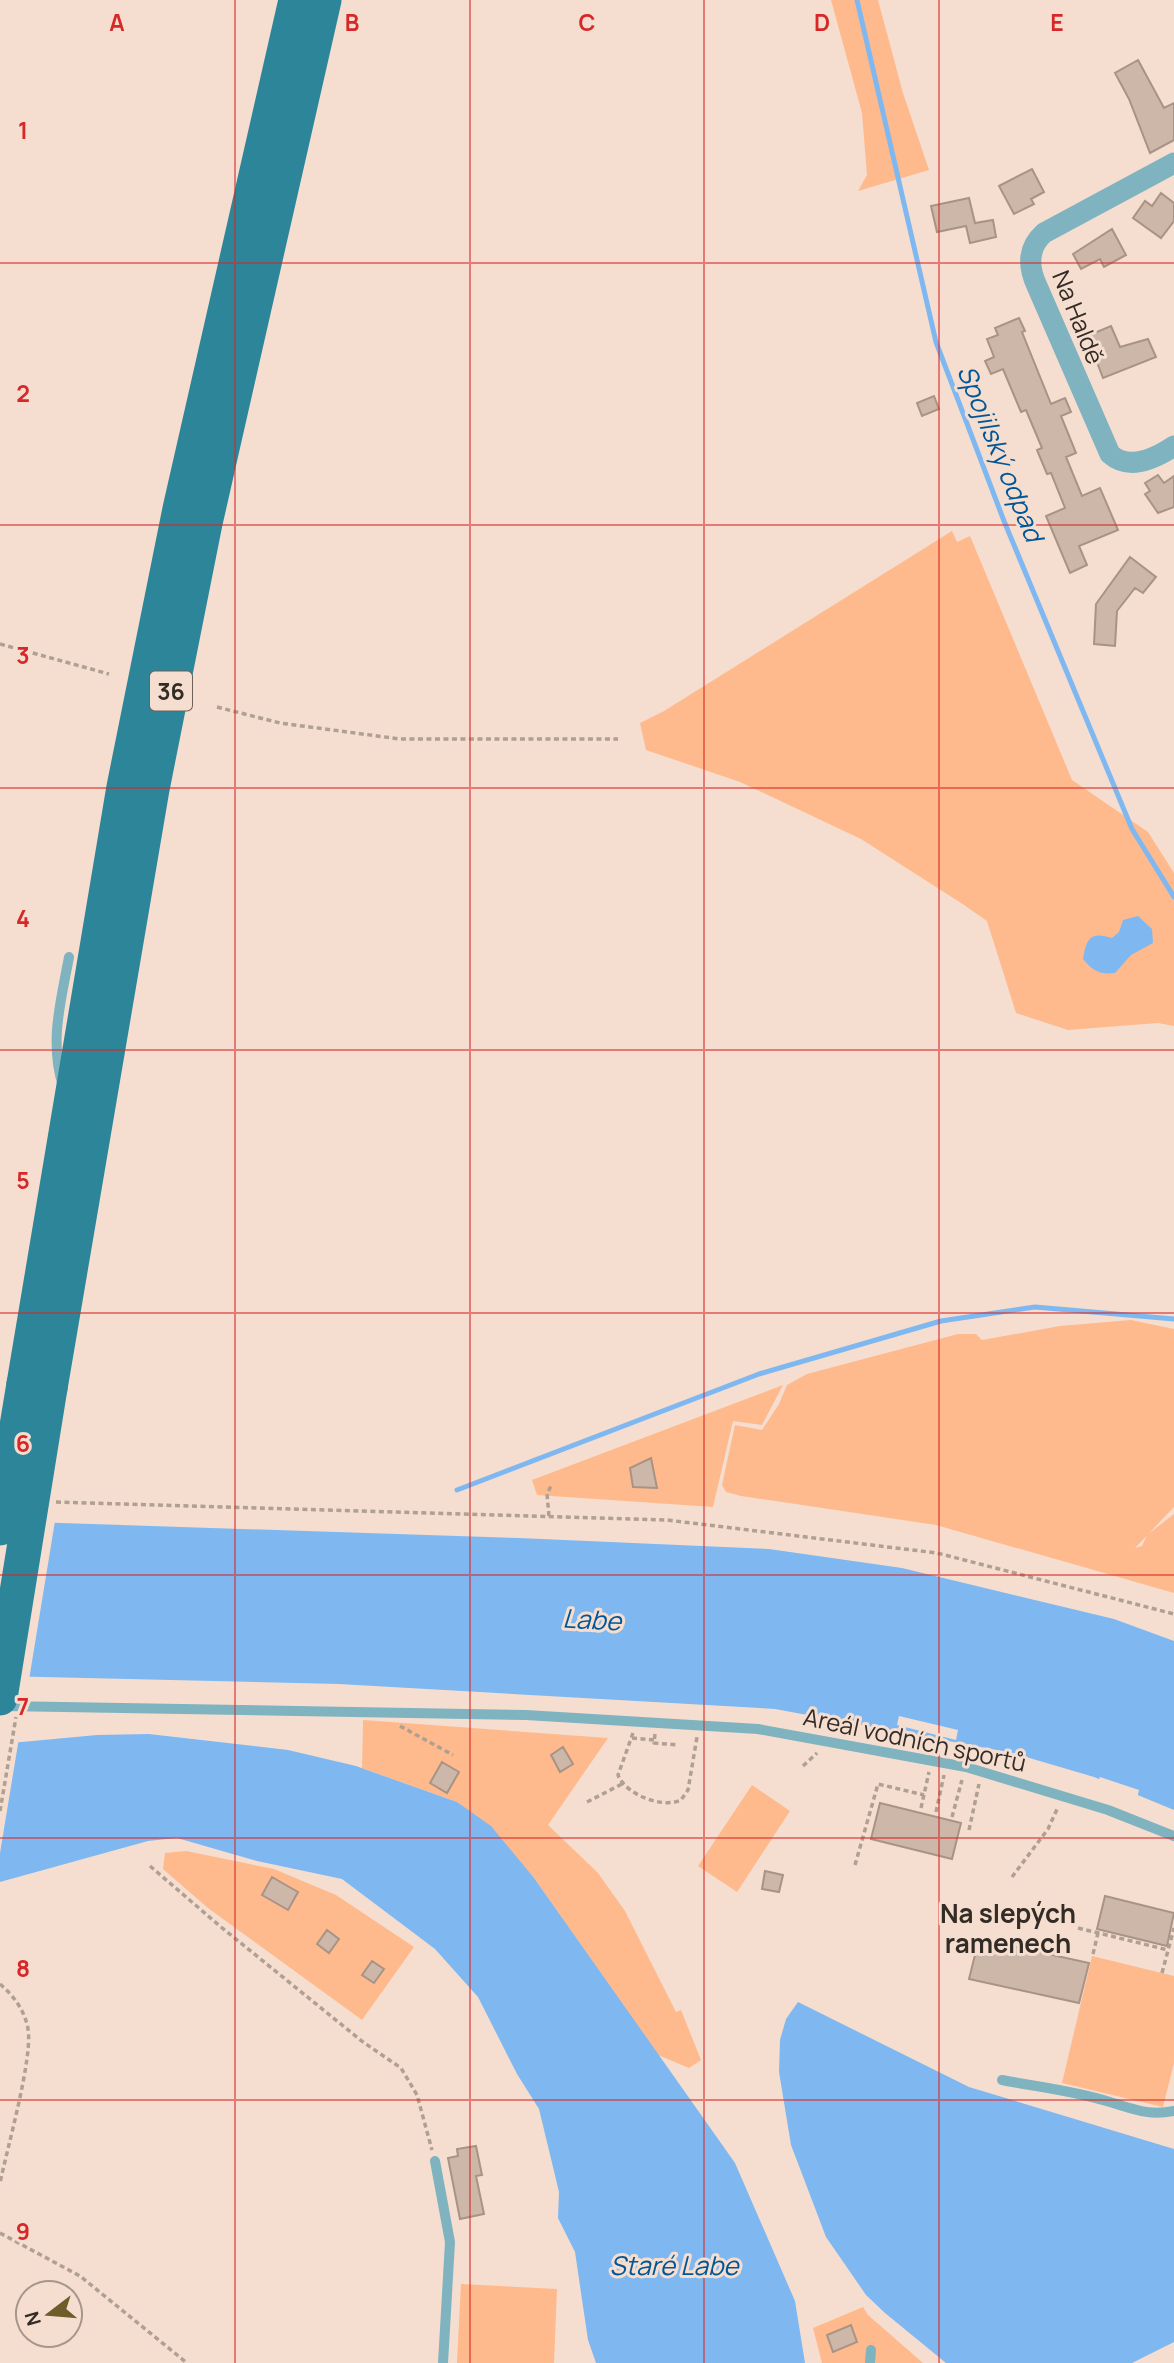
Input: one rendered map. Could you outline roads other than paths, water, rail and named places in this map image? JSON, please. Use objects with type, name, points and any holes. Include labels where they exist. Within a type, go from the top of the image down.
[{"type":"main road","name":"36","points":[[0,1698],[69,1105],[124,787],[177,522],[241,228],[296,0]]},
{"type":"main road","name":"36","points":[[0,1528],[37,1386],[205,523],[324,0]]},
{"type":"street","name":"Na Haldě","points":[[1174,163],[1044,233],[1033,245],[1030,259],[1037,286],[1110,454],[1119,461],[1141,461],[1157,457],[1174,446]]},
{"type":"lane","points":[[69,957],[54,1034],[57,1066],[69,1105]]},
{"type":"lane","name":"Areál vodních sportů","points":[[0,1706],[526,1715],[699,1724],[804,1735],[966,1767],[1063,1795],[1174,1836]]},
{"type":"lane","points":[[1002,2080],[1110,2101],[1138,2112],[1156,2114],[1174,2111]]},
{"type":"lane","points":[[435,2161],[450,2242],[443,2363]]},
{"type":"lane","points":[[870,2363],[871,2350]]},
{"type":"water","points":[[1138,916],[1152,929],[1153,943],[1131,955],[1115,973],[1105,973],[1090,967],[1083,959],[1088,941],[1099,935],[1112,938],[1119,932],[1123,920]]},
{"type":"water","name":"Labe","points":[[0,1521],[769,1549],[902,1568],[1114,1619],[1174,1641],[1174,1810],[1094,1777],[1013,1753],[775,1709],[339,1684],[0,1676]]},
{"type":"water","name":"Staré Labe","points":[[149,1734],[288,1750],[356,1766],[457,1802],[491,1826],[534,1878],[735,2163],[795,2301],[805,2363],[596,2363],[588,2340],[575,2252],[558,2218],[559,2192],[539,2109],[517,2074],[478,1997],[435,1949],[342,1879],[257,1861],[177,1838],[148,1841],[0,1882],[0,1744],[97,1735]]},
{"type":"water","points":[[798,2002],[969,2087],[1174,2149],[1174,2342],[1132,2363],[946,2363],[885,2313],[866,2295],[826,2237],[791,2145],[779,2072],[780,2040],[786,2019]]},
{"type":"waterway","name":"Spojilský odpad","points":[[857,0],[936,342],[1004,521],[1132,829],[1174,897]]},
{"type":"waterway","points":[[457,1490],[759,1374],[941,1321],[1035,1307],[1174,1319]]},
{"type":"district","name":"Na slepých ramenech","points":[[1008,1928]]}]
